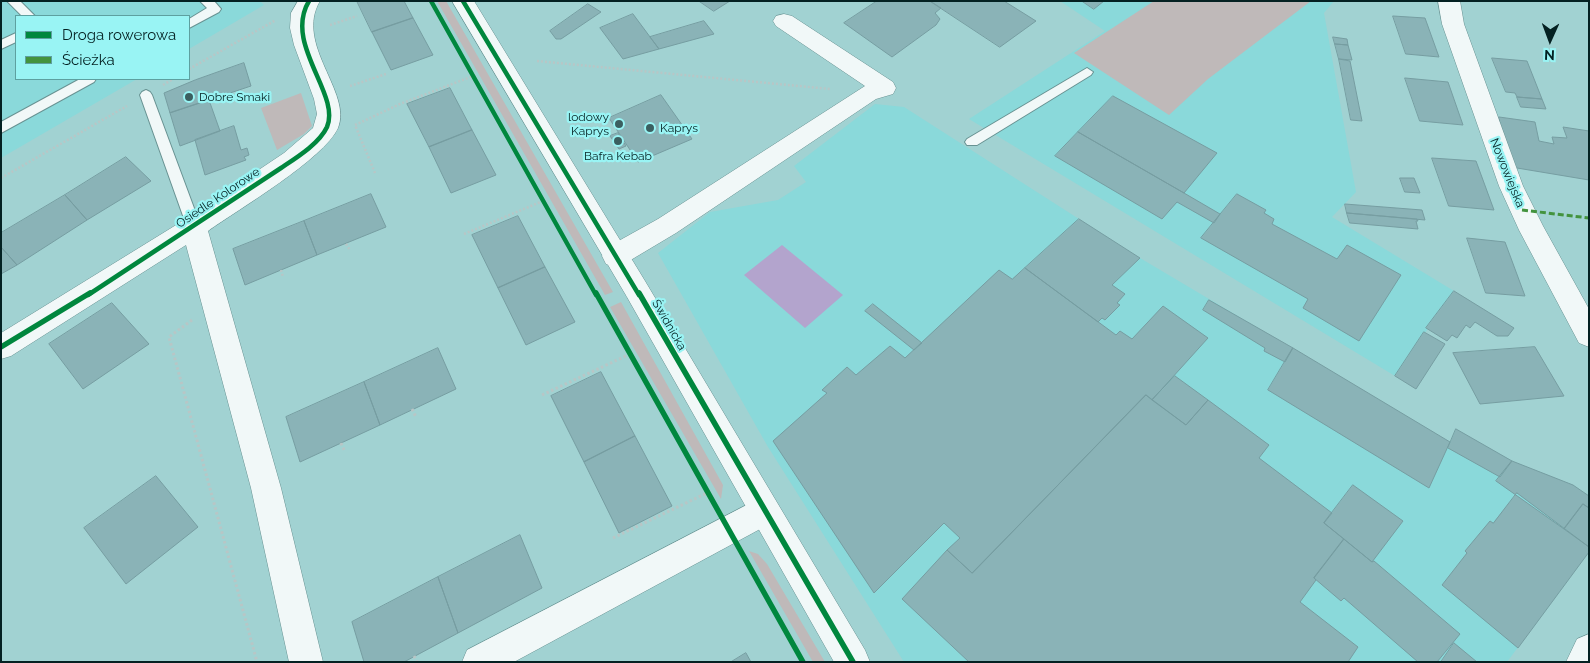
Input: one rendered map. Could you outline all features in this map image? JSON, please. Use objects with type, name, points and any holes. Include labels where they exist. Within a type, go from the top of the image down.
[{"type":"street","name":"Świdnicka","points":[[463,1],[636,289],[853,662]]},
{"type":"street","name":"Nowowiejska","points":[[1449,1],[1453,24],[1511,186],[1532,230],[1589,335]]},
{"type":"street","name":"Osiedle Kolorowe","points":[[1,347],[194,227],[283,166],[316,140],[327,126],[329,112],[316,78],[300,25],[307,3]]},
{"type":"street","points":[[615,256],[667,226],[868,93],[884,88],[784,22]]},
{"type":"street","points":[[194,227],[266,488],[306,662]]},
{"type":"street","points":[[479,662],[764,511]]},
{"type":"street","points":[[1582,662],[1589,651]]},
{"type":"lane","points":[[13,1],[28,15]]},
{"type":"lane","points":[[190,23],[215,9],[206,1]]},
{"type":"lane","points":[[1,46],[15,39]]},
{"type":"lane","points":[[972,142],[1087,72]]},
{"type":"lane","points":[[1,128],[88,80]]},
{"type":"lane","points":[[146,95],[194,227]]},
{"type":"path","points":[[190,68],[307,3]]},
{"type":"path","points":[[537,61],[868,93]]},
{"type":"path","points":[[346,87],[386,74]]},
{"type":"path","points":[[375,173],[355,125],[400,104],[473,76]]},
{"type":"path","points":[[1,178],[171,80]]},
{"type":"path","points":[[464,234],[542,201]]},
{"type":"path","points":[[346,244],[350,250]]},
{"type":"path","points":[[281,270],[284,277]]},
{"type":"path","points":[[216,302],[170,337],[257,662]]},
{"type":"path","points":[[542,395],[630,354]]},
{"type":"path","points":[[412,409],[416,417]]},
{"type":"path","points":[[340,443],[345,452]]},
{"type":"path","points":[[612,538],[709,492]]},
{"type":"path","points":[[414,656],[417,662]]},
{"type":"shaded area","points":[[1,1],[260,1],[264,5],[190,48],[190,15],[15,15],[15,80],[135,80],[1,158]]},
{"type":"shaded area","points":[[437,1],[446,1],[613,292],[605,295]]},
{"type":"shaded area","points":[[1060,1],[1334,1],[1324,13],[1356,192],[1332,217],[1454,291],[1395,376],[969,119],[1105,31]]},
{"type":"shaded area","points":[[1154,1],[1311,1],[1208,79],[1169,115],[1074,53]]},
{"type":"shaded area","points":[[301,93],[312,126],[304,134],[277,150],[261,108]]},
{"type":"shaded area","points":[[875,104],[904,107],[1140,258],[1450,442],[1456,429],[1512,461],[1573,485],[1589,496],[1589,552],[1507,662],[904,662],[768,447],[658,253],[710,212],[778,200],[806,182],[794,166]]},
{"type":"shaded area","points":[[782,245],[843,295],[805,328],[744,275]]},
{"type":"shaded area","points":[[621,302],[723,485],[721,499],[610,307]]},
{"type":"shaded area","points":[[749,551],[758,554],[767,564],[825,662],[813,662]]},
{"type":"building","points":[[357,1],[404,1],[413,18],[372,32]]},
{"type":"building","points":[[699,1],[730,1],[714,11]]},
{"type":"building","points":[[877,1],[930,1],[941,8],[935,13],[940,19],[936,25],[892,57],[844,23]]},
{"type":"building","points":[[930,1],[1004,1],[1036,21],[1000,47]]},
{"type":"building","points":[[1082,1],[1104,1],[1094,9]]},
{"type":"building","points":[[588,4],[601,12],[561,39],[556,39],[550,31]]},
{"type":"building","points":[[633,14],[659,49],[623,59],[600,28]]},
{"type":"building","points":[[1393,16],[1425,18],[1439,57],[1406,54]]},
{"type":"building","points":[[413,18],[433,55],[391,70],[372,32]]},
{"type":"building","points":[[704,21],[714,34],[659,49],[650,37]]},
{"type":"building","points":[[1333,37],[1347,39],[1348,45],[1335,44]]},
{"type":"building","points":[[1335,44],[1348,45],[1352,60],[1339,59]]},
{"type":"building","points":[[1492,58],[1527,61],[1542,99],[1517,97],[1515,93],[1506,92]]},
{"type":"building","points":[[1339,59],[1350,61],[1362,121],[1351,120]]},
{"type":"building","points":[[244,63],[251,86],[170,113],[164,93]]},
{"type":"building","points":[[1405,78],[1448,82],[1463,125],[1420,121]]},
{"type":"building","points":[[450,88],[472,130],[429,147],[407,104]]},
{"type":"building","name":"Kaprys","points":[[661,95],[692,139],[638,162],[609,118]]},
{"type":"building","points":[[1113,96],[1217,153],[1184,193],[1078,132]]},
{"type":"building","points":[[1517,97],[1542,99],[1546,109],[1521,107]]},
{"type":"building","points":[[209,100],[220,131],[180,146],[170,113]]},
{"type":"building","points":[[1499,117],[1535,122],[1539,141],[1554,144],[1552,137],[1567,138],[1563,127],[1589,131],[1589,180],[1517,168],[1511,165]]},
{"type":"building","points":[[234,126],[241,150],[247,148],[249,155],[244,157],[246,160],[205,175],[195,140]]},
{"type":"building","points":[[472,130],[496,175],[451,193],[429,147]]},
{"type":"building","points":[[1078,132],[1220,214],[1214,223],[1177,202],[1162,219],[1055,156]]},
{"type":"building","name":"Bafra Kebab","points":[[618,133],[626,146],[619,149],[610,136]]},
{"type":"building","points":[[126,157],[151,181],[87,220],[65,195]]},
{"type":"building","points":[[1432,158],[1476,161],[1494,210],[1449,206]]},
{"type":"building","points":[[1400,178],[1414,178],[1420,193],[1405,192]]},
{"type":"building","points":[[371,194],[386,227],[317,255],[304,221]]},
{"type":"building","points":[[1237,194],[1266,210],[1264,213],[1274,219],[1272,224],[1337,259],[1347,245],[1401,275],[1359,341],[1303,308],[1308,299],[1201,238]]},
{"type":"building","points":[[65,195],[87,220],[17,265],[1,247],[1,233]]},
{"type":"building","points":[[1345,204],[1422,210],[1425,220],[1347,213]]},
{"type":"building","points":[[1347,213],[1417,219],[1418,229],[1350,223]]},
{"type":"building","points":[[518,216],[545,267],[498,288],[472,235]]},
{"type":"building","points":[[1079,219],[1140,258],[1112,285],[1125,294],[1117,303],[1120,305],[1105,320],[1102,318],[1098,322],[1025,268]]},
{"type":"building","points":[[304,221],[317,255],[245,285],[233,249]]},
{"type":"building","points":[[1467,238],[1505,242],[1525,296],[1486,293]]},
{"type":"building","points":[[1,247],[17,265],[1,274]]},
{"type":"building","points":[[545,267],[575,322],[526,345],[498,288]]},
{"type":"building","points":[[1025,268],[1116,335],[1120,331],[1132,339],[1163,306],[1208,338],[1152,400],[1146,395],[972,573],[947,550],[960,538],[944,523],[874,593],[773,441],[827,393],[822,390],[847,367],[856,375],[890,346],[905,358],[999,270],[1012,279]]},
{"type":"building","points":[[1454,291],[1514,328],[1508,336],[1497,336],[1475,322],[1470,328],[1466,325],[1457,338],[1452,335],[1447,341],[1426,328]]},
{"type":"building","points":[[1209,300],[1293,348],[1285,362],[1264,351],[1265,348],[1203,310]]},
{"type":"building","points":[[112,303],[149,344],[83,389],[49,344]]},
{"type":"building","points":[[873,304],[922,343],[914,350],[865,311]]},
{"type":"building","points":[[1424,332],[1445,344],[1416,389],[1395,376]]},
{"type":"building","points":[[1535,347],[1564,396],[1480,404],[1453,353]]},
{"type":"building","points":[[438,348],[456,389],[380,425],[364,382]]},
{"type":"building","points":[[1293,348],[1450,442],[1429,488],[1268,390]]},
{"type":"building","points":[[601,372],[635,436],[584,462],[551,396]]},
{"type":"building","points":[[1175,376],[1208,400],[1186,425],[1152,400]]},
{"type":"building","points":[[364,382],[380,425],[300,462],[286,417]]},
{"type":"building","points":[[1146,395],[1186,425],[1208,400],[1269,445],[1259,458],[1332,513],[1324,523],[1344,539],[1314,578],[1316,580],[1300,602],[1358,647],[1348,662],[969,662],[902,599],[947,550],[972,573]]},
{"type":"building","points":[[1456,429],[1512,461],[1500,477],[1448,448]]},
{"type":"building","points":[[635,436],[672,506],[619,533],[584,462]]},
{"type":"building","points":[[1512,461],[1573,485],[1589,496],[1589,508],[1583,504],[1564,529],[1496,481]]},
{"type":"building","points":[[156,476],[198,527],[126,584],[84,528]]},
{"type":"building","points":[[1353,485],[1403,521],[1372,562],[1324,523]]},
{"type":"building","points":[[1517,493],[1589,547],[1589,552],[1518,648],[1442,585],[1467,553],[1465,551],[1490,521],[1493,523]]},
{"type":"building","points":[[1583,504],[1589,508],[1589,547],[1564,529]]},
{"type":"building","points":[[520,535],[542,588],[458,633],[438,577]]},
{"type":"building","points":[[1344,539],[1372,562],[1374,561],[1460,634],[1437,662],[1418,662],[1344,598],[1341,601],[1314,578]]},
{"type":"building","points":[[438,577],[458,633],[404,662],[364,662],[352,622]]},
{"type":"building","points":[[1454,643],[1477,662],[1441,662]]},
{"type":"building","points":[[746,653],[751,662],[731,662]]},
{"type":"marked path","points":[[1522,210],[1589,218]]},
{"type":"cycle path","points":[[1,347],[190,229],[270,176],[313,143],[327,126],[328,114],[325,99],[305,45],[301,28],[302,13],[309,1]]},
{"type":"cycle path","points":[[431,1],[803,662]]},
{"type":"cycle path","points":[[463,1],[636,289],[853,662]]},
{"type":"place","name":"Dobre Smaki","points":[[189,97]]},
{"type":"place","name":"lodowy Kaprys","points":[[619,124]]},
{"type":"place","name":"Kaprys","points":[[650,128]]},
{"type":"place","name":"Bafra Kebab","points":[[618,141]]}]
